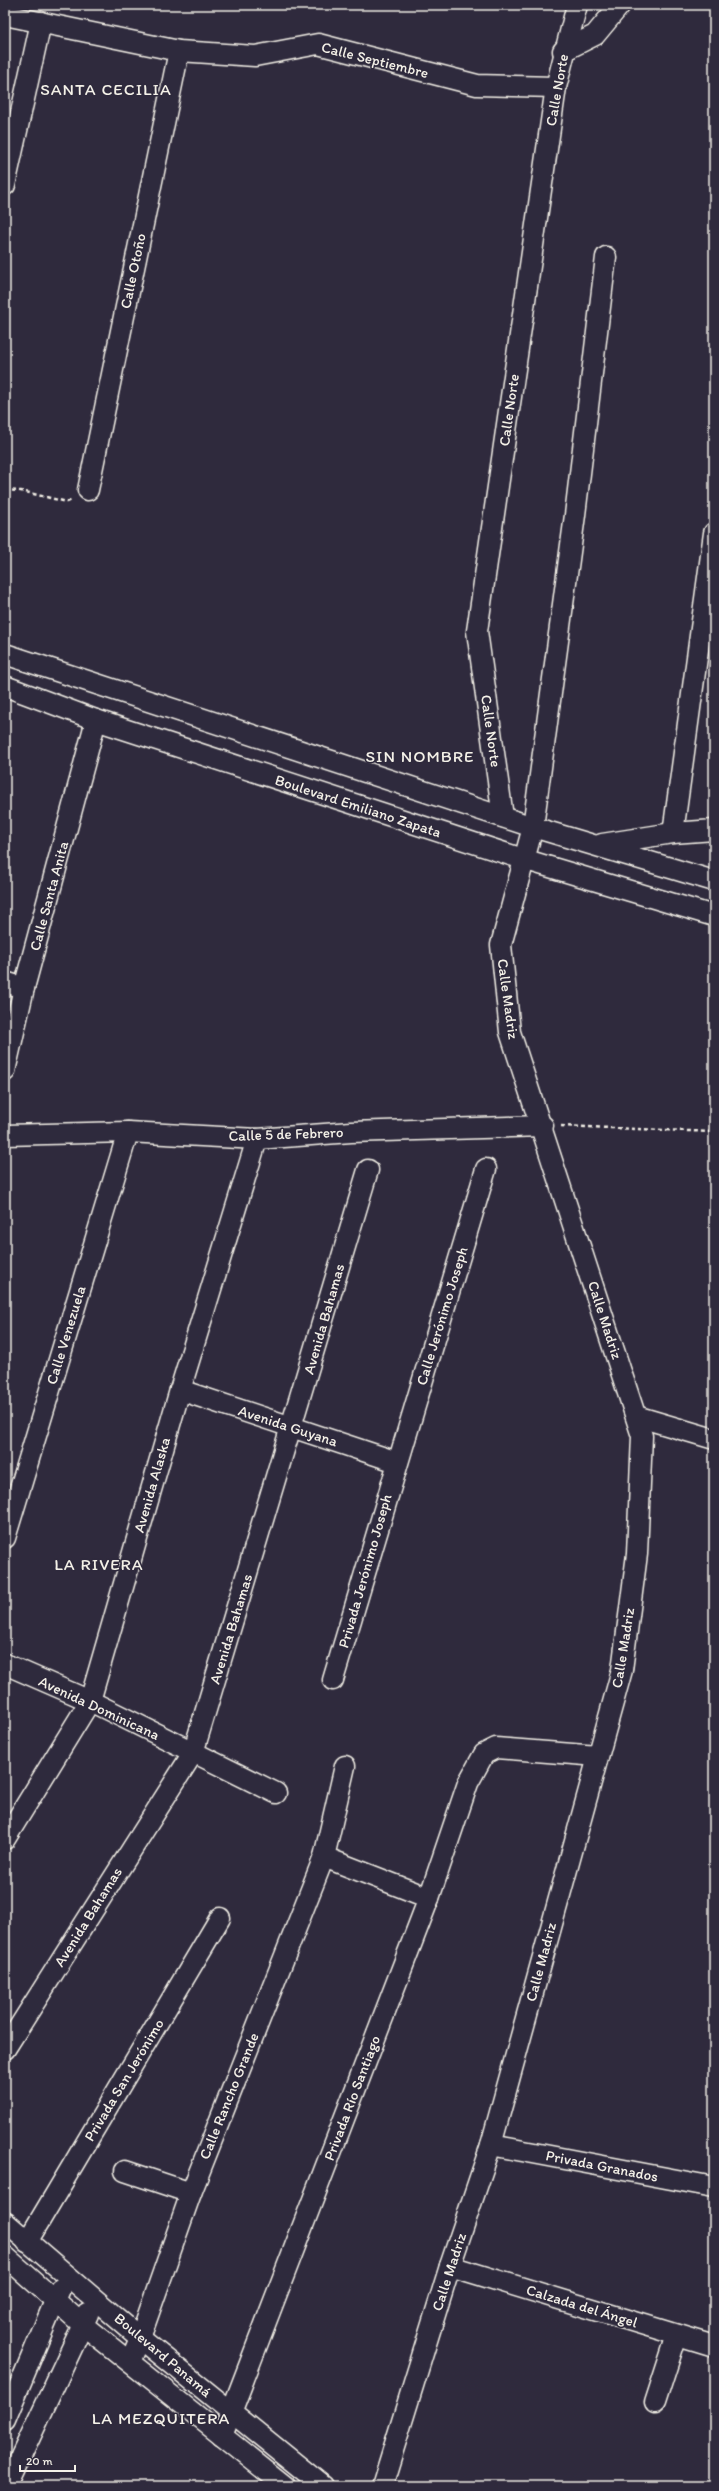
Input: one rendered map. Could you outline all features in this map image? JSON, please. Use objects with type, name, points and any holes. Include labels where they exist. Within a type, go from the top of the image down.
[{"type":"street","name":"Calle Norte","points":[[503,817],[477,631],[556,87],[563,51],[576,5]]},
{"type":"street","points":[[563,51],[595,35],[620,5]]},
{"type":"street","name":"Calle Septiembre","points":[[5,14],[179,51],[255,56],[318,44],[477,85],[556,87]]},
{"type":"street","points":[[5,185],[9,142],[41,22]]},
{"type":"street","name":"Calle Otoño","points":[[88,490],[179,51]]},
{"type":"street","name":"Calle Madriz","points":[[382,2486],[450,2266],[491,2145],[622,1670],[637,1554],[642,1436],[542,1126],[510,1032],[501,945],[523,859],[533,827],[574,523],[606,256]]},
{"type":"street","points":[[673,833],[714,533]]},
{"type":"street","points":[[5,654],[533,827],[714,881]]},
{"type":"street","name":"Boulevard Emiliano Zapata","points":[[5,686],[96,720],[523,859],[714,916]]},
{"type":"street","name":"Calle Santa Anita","points":[[5,1072],[24,988],[96,720]]},
{"type":"street","points":[[596,845],[673,833],[714,830]]},
{"type":"street","points":[[5,982],[24,988]]},
{"type":"street","name":"Calle 5 de Febrero","points":[[5,1136],[128,1132],[257,1138],[351,1132],[542,1126]]},
{"type":"street","name":"Calle Venezuela","points":[[5,1538],[128,1132]]},
{"type":"street","name":"Avenida Alaska","points":[[5,1839],[90,1701],[180,1390],[257,1138]]},
{"type":"street","name":"Calle Jerónimo Joseph","points":[[397,1462],[486,1169]]},
{"type":"street","name":"Avenida Bahamas","points":[[5,2048],[193,1753],[292,1428],[368,1170]]},
{"type":"street","name":"Avenida Guyana","points":[[180,1390],[397,1462]]},
{"type":"street","points":[[636,1416],[714,1439]]},
{"type":"street","name":"Privada Jerónimo Joseph","points":[[333,1680],[397,1462]]},
{"type":"street","name":"Avenida Dominicana","points":[[5,1664],[90,1701],[276,1793]]},
{"type":"street","name":"Privada Río Santiago","points":[[222,2436],[429,1898],[468,1783],[484,1754],[496,1748],[598,1756]]},
{"type":"street","name":"Calle Rancho Grande","points":[[130,2362],[140,2338],[191,2193],[324,1857],[345,1766]]},
{"type":"street","points":[[324,1857],[429,1898]]},
{"type":"street","name":"Privada San Jerónimo","points":[[27,2242],[220,1918]]},
{"type":"street","name":"Privada Granados","points":[[491,2145],[714,2187]]},
{"type":"street","points":[[125,2171],[191,2193]]},
{"type":"street","name":"Boulevard Panamá","points":[[5,2222],[66,2275],[96,2298],[140,2338],[323,2486]]},
{"type":"street","name":"Boulevard Panamá","points":[[5,2256],[83,2325],[285,2486]]},
{"type":"street","name":"Calzada del Ángel","points":[[450,2266],[714,2346]]},
{"type":"street","points":[[32,2435],[5,2421],[10,2400],[56,2301],[66,2275]]},
{"type":"street","points":[[7,2486],[96,2298]]},
{"type":"street","points":[[655,2403],[677,2334]]},
{"type":"street","points":[[10,2400],[41,2416]]},
{"type":"path","points":[[5,490],[22,491],[67,502],[88,490]]},
{"type":"path","points":[[542,1126],[714,1132]]},
{"type":"district","name":"SANTA CECILIA","points":[[106,89]]},
{"type":"district","name":"SIN NOMBRE","points":[[420,756]]},
{"type":"district","name":"LA RIVERA","points":[[99,1564]]},
{"type":"district","name":"LA MEZQUITERA","points":[[161,2418]]}]
